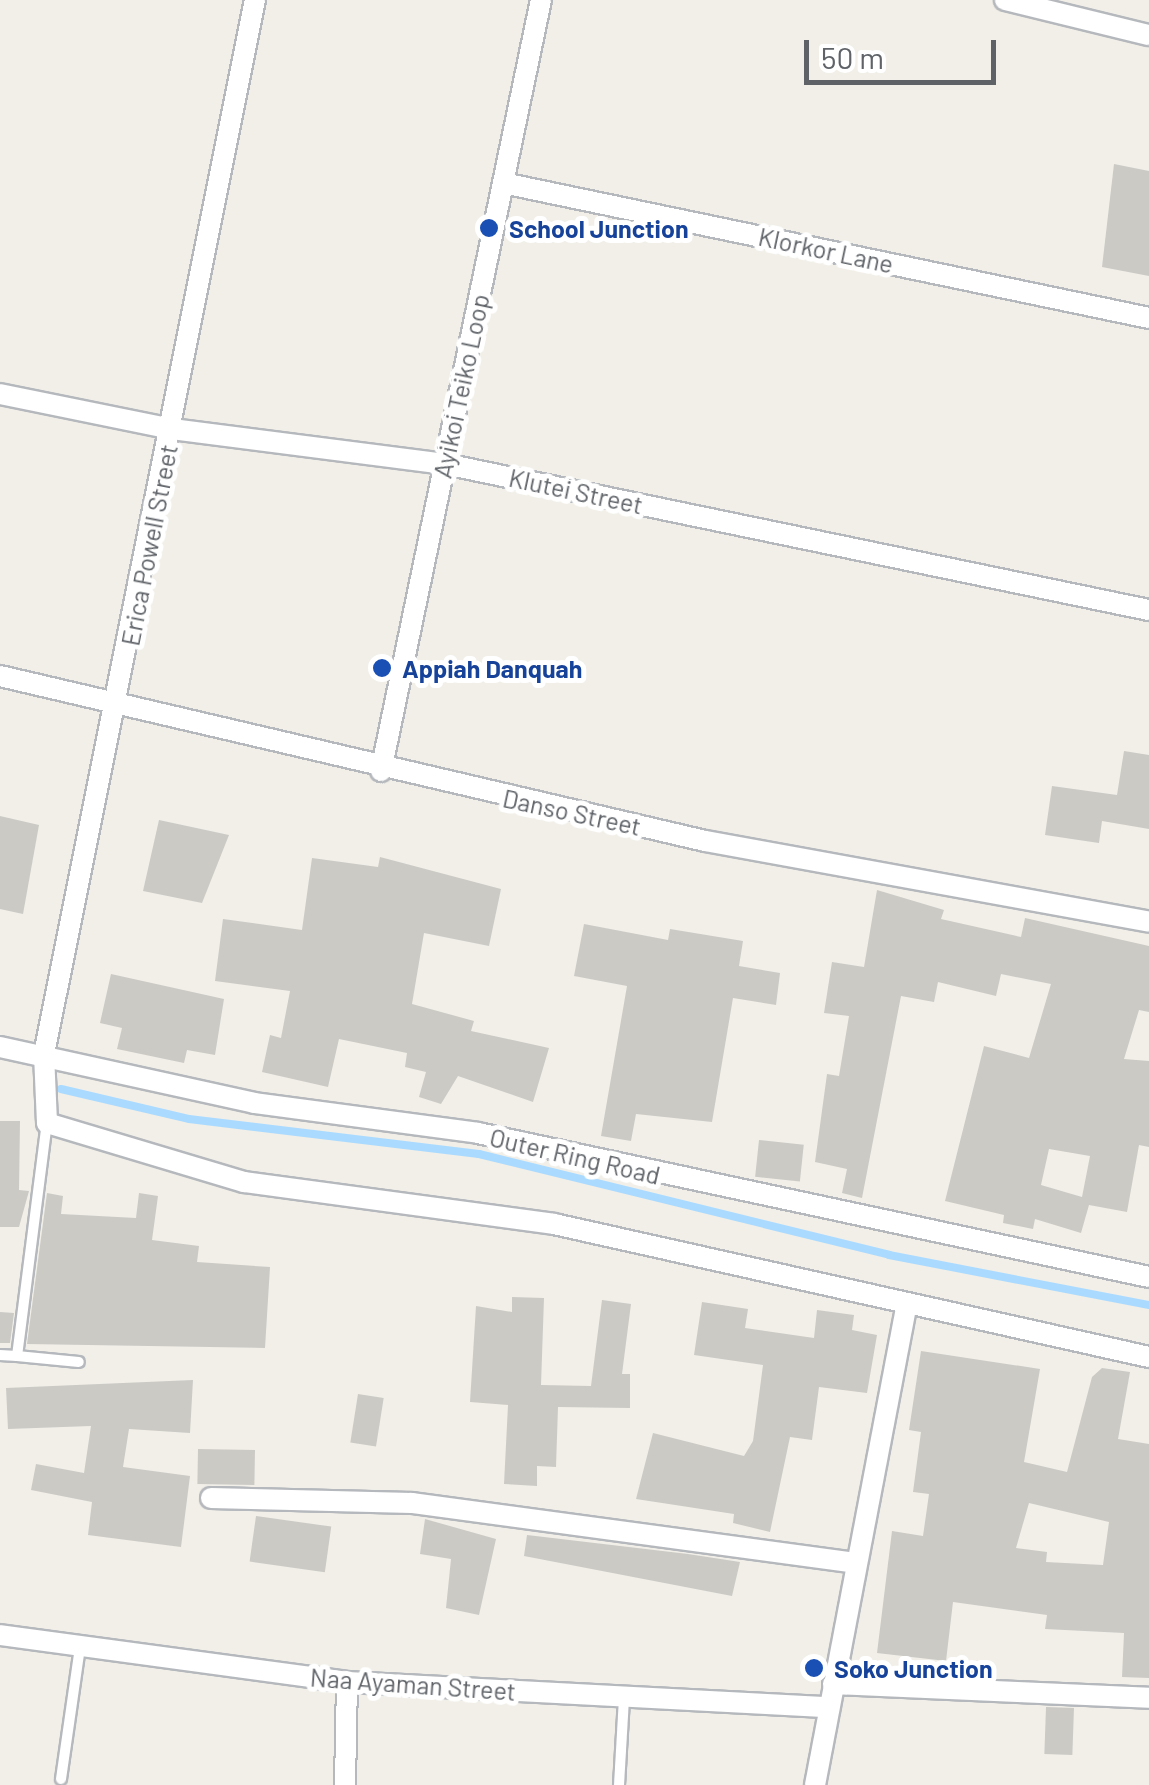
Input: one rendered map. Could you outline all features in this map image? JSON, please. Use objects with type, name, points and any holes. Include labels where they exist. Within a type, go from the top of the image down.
[{"type":"street","name":"Erica Powell Street","points":[[47,1124],[40,1090],[44,1054],[118,705],[255,0]]},
{"type":"street","name":"Ayikoi Teiko Loop","points":[[381,772],[541,0]]},
{"type":"street","points":[[1005,0],[1149,35]]},
{"type":"street","name":"Klorkor Lane","points":[[504,182],[1149,318]]},
{"type":"street","name":"Klutei Street","points":[[0,394],[172,428],[445,464],[1149,610]]},
{"type":"street","name":"Danso Street","points":[[0,676],[381,772],[1149,922]]},
{"type":"street","name":"Outer Ring Road","points":[[0,1047],[254,1104],[478,1132],[1149,1277]]},
{"type":"street","points":[[47,1124],[244,1182],[554,1224],[1149,1357]]},
{"type":"street","points":[[815,1785],[851,1562],[907,1304]]},
{"type":"street","points":[[211,1498],[412,1503],[851,1562]]},
{"type":"street","name":"Naa Ayaman Street","points":[[0,1635],[347,1682],[828,1707]]},
{"type":"street","points":[[345,1785],[347,1682]]},
{"type":"street","points":[[833,1684],[1149,1698]]},
{"type":"lane","points":[[17,1356],[47,1124]]},
{"type":"lane","points":[[0,1355],[79,1362]]},
{"type":"lane","points":[[61,1778],[80,1646]]},
{"type":"lane","points":[[619,1785],[624,1696]]},
{"type":"building","points":[[1114,164],[1149,171],[1149,276],[1102,267]]},
{"type":"building","points":[[1124,751],[1149,755],[1149,829],[1102,821],[1099,843],[1045,835],[1052,786],[1117,795]]},
{"type":"building","points":[[0,816],[39,825],[23,914],[0,909]]},
{"type":"building","points":[[159,820],[229,835],[202,903],[143,891]]},
{"type":"building","points":[[380,857],[501,889],[489,946],[424,933],[412,1004],[474,1021],[471,1031],[549,1048],[533,1102],[458,1076],[441,1104],[419,1097],[426,1072],[405,1067],[407,1053],[339,1039],[328,1087],[262,1072],[270,1035],[281,1038],[290,991],[215,981],[223,919],[302,930],[312,858],[378,867]]},
{"type":"building","points":[[877,890],[944,910],[941,919],[1021,937],[1025,918],[1149,946],[1149,1012],[1139,1010],[1124,1059],[1149,1061],[1149,1147],[1139,1145],[1127,1212],[1089,1205],[1081,1233],[1035,1219],[1033,1229],[1003,1223],[1004,1215],[945,1201],[984,1046],[1029,1058],[1051,984],[1001,974],[996,996],[938,982],[934,1002],[901,996],[862,1198],[842,1193],[847,1169],[815,1162],[827,1074],[839,1076],[849,1016],[824,1013],[832,962],[864,967]],"holes":[[[1049,1149],[1090,1156],[1082,1197],[1041,1185]]]},
{"type":"building","points":[[584,924],[668,940],[670,929],[743,941],[739,966],[780,973],[776,1005],[733,998],[712,1122],[636,1114],[631,1141],[601,1136],[627,986],[574,976]]},
{"type":"building","points":[[111,974],[224,999],[215,1055],[187,1050],[184,1063],[117,1049],[122,1028],[100,1023]]},
{"type":"building","points":[[0,1121],[20,1121],[19,1190],[29,1191],[19,1227],[0,1227]]},
{"type":"building","points":[[759,1140],[804,1145],[800,1182],[755,1177]]},
{"type":"building","points":[[47,1193],[63,1196],[61,1214],[136,1218],[139,1193],[158,1196],[152,1240],[199,1246],[197,1262],[270,1267],[265,1348],[27,1344]]},
{"type":"building","points":[[512,1297],[544,1298],[541,1385],[591,1386],[602,1300],[631,1304],[622,1374],[630,1374],[630,1408],[558,1407],[556,1467],[537,1466],[537,1486],[504,1484],[508,1405],[470,1402],[476,1306],[512,1312]]},
{"type":"building","points":[[702,1302],[748,1309],[745,1328],[814,1338],[817,1310],[854,1315],[852,1330],[877,1335],[867,1393],[819,1387],[812,1440],[790,1437],[770,1532],[733,1523],[734,1514],[636,1499],[653,1433],[744,1456],[753,1441],[763,1365],[694,1355]]},
{"type":"building","points":[[0,1312],[14,1313],[10,1343],[0,1343]]},
{"type":"building","points":[[921,1351],[1040,1369],[1024,1462],[1067,1472],[1092,1377],[1102,1368],[1130,1372],[1118,1439],[1149,1444],[1149,1678],[1122,1677],[1124,1633],[1045,1629],[1047,1615],[953,1602],[946,1661],[877,1653],[892,1531],[923,1536],[929,1494],[913,1492],[921,1432],[909,1430]],"holes":[[[1029,1503],[1109,1522],[1103,1565],[1046,1562],[1047,1552],[1016,1548]]]},
{"type":"building","points":[[193,1380],[190,1433],[129,1429],[123,1467],[190,1476],[181,1547],[88,1535],[92,1502],[31,1490],[36,1464],[84,1473],[91,1426],[8,1429],[6,1388]]},
{"type":"building","points":[[358,1394],[384,1398],[376,1446],[350,1442]]},
{"type":"building","points":[[198,1449],[255,1450],[254,1485],[197,1484]]},
{"type":"building","points":[[256,1516],[331,1527],[325,1572],[250,1562]]},
{"type":"building","points":[[425,1519],[496,1539],[479,1615],[446,1608],[451,1559],[420,1554]]},
{"type":"building","points":[[527,1535],[740,1562],[732,1596],[524,1556]]},
{"type":"building","points":[[1046,1707],[1074,1708],[1072,1755],[1044,1754]]},
{"type":"waterway","points":[[61,1089],[189,1119],[479,1154],[889,1255],[1149,1305]]},
{"type":"place","name":"School Junction","points":[[489,228]]},
{"type":"place","name":"Appiah Danquah","points":[[382,668]]},
{"type":"place","name":"Soko Junction","points":[[814,1668]]}]
